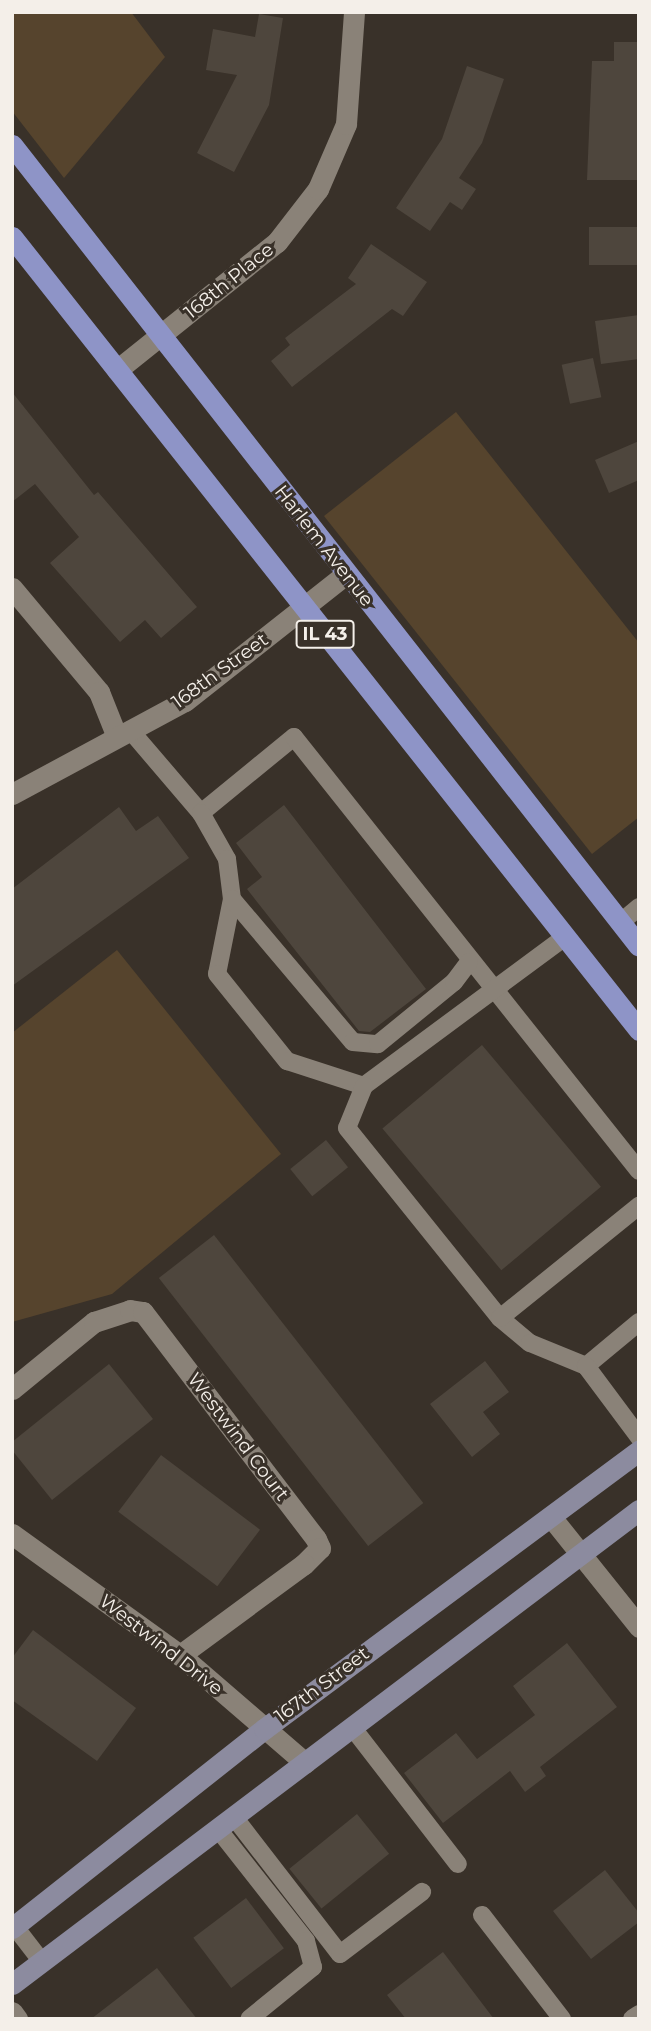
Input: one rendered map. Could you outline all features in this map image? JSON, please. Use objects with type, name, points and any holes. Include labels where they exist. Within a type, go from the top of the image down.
[{"type":"main road","name":"Harlem Avenue","points":[[12,145],[345,574],[639,946]]},
{"type":"main road","name":"IL 43","points":[[12,236],[639,1030]]},
{"type":"main road","name":"167th Street","points":[[13,1926],[264,1729],[639,1451]]},
{"type":"main road","points":[[12,1984],[579,1552],[639,1510]]},
{"type":"street","name":"168th Place","points":[[117,370],[277,242],[318,189],[346,124],[354,12]]},
{"type":"street","name":"168th Street","points":[[12,794],[185,701],[345,574]]},
{"type":"street","points":[[12,588],[99,692],[123,734]]},
{"type":"street","name":"Westwind Court","points":[[12,1389],[94,1322],[130,1310],[143,1312],[316,1539],[320,1548],[304,1564],[180,1655]]},
{"type":"street","points":[[551,1517],[638,1623]]},
{"type":"street","name":"Westwind Drive","points":[[12,1534],[180,1655],[305,1763]]},
{"type":"street","points":[[12,2012],[17,2019]]},
{"type":"street","points":[[633,2019],[639,2015]]},
{"type":"lane","points":[[123,734],[201,813],[227,859],[232,899],[218,974],[287,1061],[364,1086]]},
{"type":"lane","points":[[201,813],[294,737],[491,992],[639,1171]]},
{"type":"lane","points":[[232,899],[353,1042],[378,1044],[454,982],[469,962]]},
{"type":"lane","points":[[620,923],[639,907]]},
{"type":"lane","points":[[565,937],[364,1086],[347,1128],[500,1318],[530,1343],[586,1366],[639,1437]]},
{"type":"lane","points":[[500,1318],[639,1206]]},
{"type":"lane","points":[[586,1366],[639,1322]]},
{"type":"lane","points":[[352,1727],[458,1864]]},
{"type":"lane","points":[[226,1823],[340,1954],[422,1892]]},
{"type":"lane","points":[[226,1823],[306,1941],[313,1967],[249,2019]]},
{"type":"lane","points":[[482,1914],[562,2019]]},
{"type":"lane","points":[[13,1926],[42,1962]]},
{"type":"shaded area","points":[[12,12],[131,12],[165,57],[64,178],[12,111]]},
{"type":"shaded area","points":[[456,412],[639,643],[639,817],[592,854],[324,516]]},
{"type":"shaded area","points":[[117,950],[281,1154],[112,1294],[12,1322],[12,1033]]},
{"type":"building","points":[[259,14],[283,18],[269,105],[234,172],[197,153],[237,75],[206,70],[213,29],[255,37]]},
{"type":"building","points":[[614,42],[639,42],[639,180],[587,180],[592,61],[614,61]]},
{"type":"building","points":[[467,66],[504,79],[482,143],[459,178],[476,189],[462,210],[450,202],[430,231],[396,208],[442,139]]},
{"type":"building","points":[[589,227],[639,227],[639,265],[589,265]]},
{"type":"building","points":[[371,244],[427,282],[403,316],[392,309],[292,387],[271,361],[290,345],[285,338],[356,284],[348,278]]},
{"type":"building","points":[[639,315],[639,359],[601,364],[595,321]]},
{"type":"building","points":[[593,358],[601,397],[570,404],[562,365]]},
{"type":"building","points":[[12,392],[94,495],[98,492],[197,607],[161,638],[145,620],[120,642],[50,563],[79,537],[35,484],[12,502]]},
{"type":"building","points":[[639,441],[639,480],[609,493],[595,460]]},
{"type":"building","points":[[284,805],[426,989],[370,1032],[359,1031],[247,889],[262,877],[236,843]]},
{"type":"building","points":[[119,807],[136,831],[158,816],[189,858],[12,986],[12,889]]},
{"type":"building","points":[[482,1045],[601,1187],[501,1270],[382,1129]]},
{"type":"building","points":[[326,1140],[348,1167],[312,1196],[290,1169]]},
{"type":"building","points":[[214,1235],[423,1503],[368,1546],[159,1278]]},
{"type":"building","points":[[485,1361],[509,1392],[483,1412],[500,1434],[472,1457],[430,1404]]},
{"type":"building","points":[[109,1364],[153,1419],[52,1500],[12,1450],[12,1442]]},
{"type":"building","points":[[161,1455],[260,1530],[217,1586],[118,1512]]},
{"type":"building","points":[[33,1630],[136,1708],[97,1761],[12,1700],[12,1658]]},
{"type":"building","points":[[567,1643],[617,1707],[540,1767],[546,1776],[525,1792],[510,1771],[443,1823],[404,1773],[456,1733],[477,1759],[535,1715],[513,1686]]},
{"type":"building","points":[[357,1814],[389,1854],[321,1908],[289,1869]]},
{"type":"building","points":[[605,1870],[639,1913],[639,1922],[591,1959],[553,1911]]},
{"type":"building","points":[[246,1898],[284,1948],[231,1988],[193,1938]]},
{"type":"building","points":[[443,1952],[494,2019],[406,2019],[387,1995]]},
{"type":"building","points":[[157,1968],[197,2019],[91,2019]]}]
